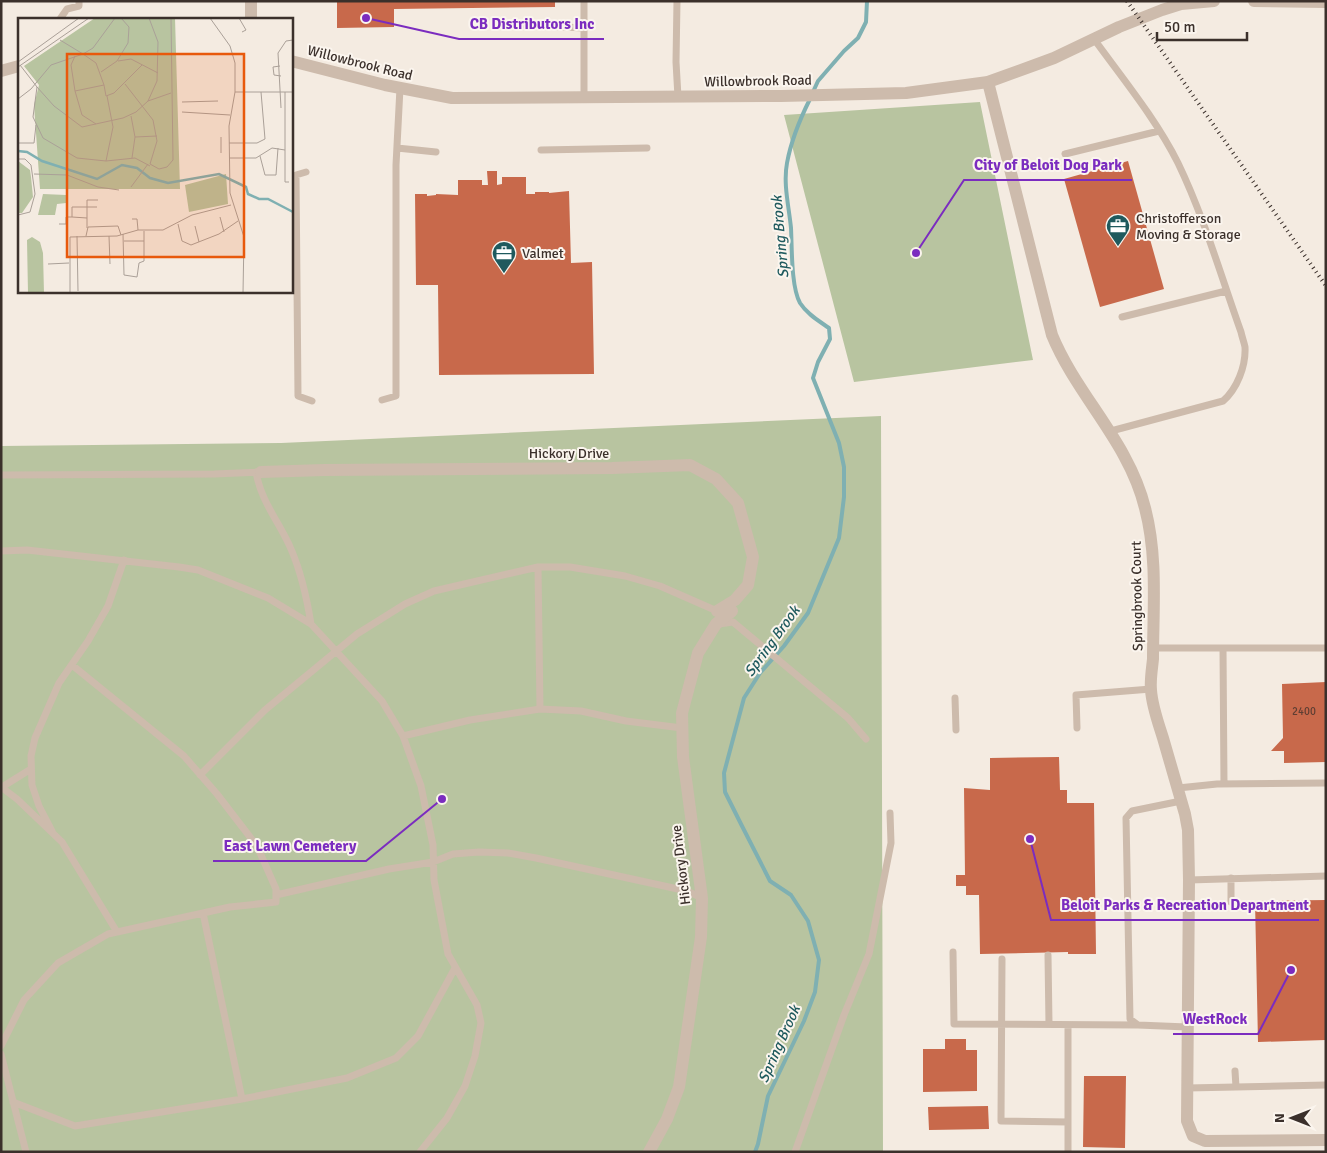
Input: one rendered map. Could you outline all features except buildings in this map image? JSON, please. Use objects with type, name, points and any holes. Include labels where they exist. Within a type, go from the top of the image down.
[{"type":"street","points":[[251,1],[251,18]]},
{"type":"street","name":"Willowbrook Road","points":[[292,61],[400,88],[452,98],[781,96],[906,93],[988,82],[1054,58],[1120,27],[1172,7],[1194,2],[1214,1]]},
{"type":"street","points":[[1254,1],[1326,2]]},
{"type":"street","points":[[1,71],[18,66]]},
{"type":"street","name":"Springbrook Court","points":[[988,82],[1052,335],[1059,353],[1111,431],[1129,463],[1139,487],[1150,529],[1153,564],[1151,690],[1155,713],[1182,800],[1188,830],[1187,1121],[1193,1136],[1205,1141],[1326,1140]]},
{"type":"street","name":"Hickory Drive","points":[[259,472],[354,469],[612,468],[690,465],[716,479],[738,503],[754,556],[748,585],[735,600],[717,611]]},
{"type":"street","name":"Hickory Drive","points":[[649,1152],[667,1119],[678,1086],[701,937],[702,898],[685,774],[682,713],[698,653],[716,624],[732,611]]},
{"type":"lane","points":[[61,18],[67,9],[79,6],[79,1]]},
{"type":"lane","points":[[584,1],[584,98]]},
{"type":"lane","points":[[677,1],[676,62],[678,97]]},
{"type":"lane","points":[[502,24],[584,28]]},
{"type":"lane","points":[[1094,39],[1159,131],[1178,163],[1192,197],[1245,348],[1237,383],[1231,394],[1223,401],[1111,431]]},
{"type":"lane","points":[[382,400],[396,396],[396,148],[400,88]]},
{"type":"lane","points":[[1065,154],[1159,131]]},
{"type":"lane","points":[[396,148],[436,152]]},
{"type":"lane","points":[[541,150],[647,148]]},
{"type":"lane","points":[[306,172],[296,175],[298,396],[312,402]]},
{"type":"lane","points":[[1122,317],[1226,291]]},
{"type":"lane","points":[[1,475],[259,472],[258,487],[291,549],[308,605],[311,624]]},
{"type":"lane","points":[[1,551],[27,550],[179,566],[198,570],[268,598],[311,624],[382,702],[403,736],[421,786],[433,845],[434,880],[448,954],[477,1005],[481,1023],[479,1040],[465,1086],[447,1118],[420,1152]]},
{"type":"lane","points":[[52,831],[39,806],[32,785],[30,769],[35,738],[59,683],[88,642],[108,606],[124,560]]},
{"type":"lane","points":[[200,775],[266,710],[357,634],[405,604],[434,591],[538,567],[570,567],[625,576],[660,586],[717,611]]},
{"type":"lane","points":[[538,567],[540,708]]},
{"type":"lane","points":[[716,624],[733,622],[848,718],[866,739]]},
{"type":"lane","points":[[1153,648],[1326,648]]},
{"type":"lane","points":[[1222,648],[1224,784]]},
{"type":"lane","points":[[1,1046],[24,1000],[58,963],[108,934],[230,907],[276,902],[276,889],[257,846],[217,794],[184,756],[129,709],[72,665]]},
{"type":"lane","points":[[1077,728],[1076,695],[1151,690]]},
{"type":"lane","points":[[955,698],[956,730]]},
{"type":"lane","points":[[403,736],[470,720],[540,708],[581,711],[626,721],[682,728]]},
{"type":"lane","points":[[30,769],[2,787],[62,842],[117,932]]},
{"type":"lane","points":[[1178,788],[1224,784],[1326,783]]},
{"type":"lane","points":[[1138,1025],[1130,1019],[1126,818],[1132,811],[1182,800]]},
{"type":"lane","points":[[795,1152],[844,1015],[869,954],[891,843],[890,813]]},
{"type":"lane","points":[[276,896],[433,862],[453,854],[508,853],[687,891],[702,898]]},
{"type":"lane","points":[[1189,880],[1326,876]]},
{"type":"lane","points":[[1231,878],[1231,902]]},
{"type":"lane","points":[[204,912],[242,1099]]},
{"type":"lane","points":[[954,952],[954,1024],[1187,1027]]},
{"type":"lane","points":[[1048,955],[1049,1024]]},
{"type":"lane","points":[[1002,959],[1001,1121],[1068,1122]]},
{"type":"lane","points":[[13,1102],[75,1126],[242,1099],[347,1078],[396,1058],[418,1036],[455,968]]},
{"type":"lane","points":[[1068,1025],[1068,1152]]},
{"type":"lane","points":[[1,1054],[26,1152]]},
{"type":"lane","points":[[1236,1072],[1236,1087]]},
{"type":"lane","points":[[1187,1088],[1326,1085]]},
{"type":"green space","points":[[980,102],[1033,360],[854,382],[784,115]]},
{"type":"green space","points":[[881,416],[883,1152],[1,1152],[1,446],[281,443]]},
{"type":"waterway","name":"Spring Brook","points":[[813,92],[818,81],[858,38],[866,22],[867,1]]},
{"type":"waterway","name":"Spring Brook","points":[[755,1152],[768,1096],[804,1021],[815,992],[819,960],[808,921],[791,895],[770,881],[742,826],[725,792],[724,773],[744,698],[760,673],[784,646],[808,613],[839,538],[844,497],[844,467],[839,443],[813,378],[818,362],[830,339],[829,328],[810,314],[800,303],[792,267],[786,171],[793,138],[810,99]]},
{"type":"railway","points":[[1127,1],[1326,286]]},
{"type":"place","name":"CB Distributors Inc","points":[[366,18]]},
{"type":"place","name":"Christofferson Moving & Storage","points":[[1118,247]]},
{"type":"place","name":"City of Beloit Dog Park","points":[[916,253]]},
{"type":"place","name":"Valmet","points":[[504,274]]},
{"type":"place","name":"East Lawn Cemetery","points":[[442,799]]},
{"type":"place","name":"Beloit Parks & Recreation Department","points":[[1030,839]]},
{"type":"place","name":"WestRock","points":[[1291,970]]}]
